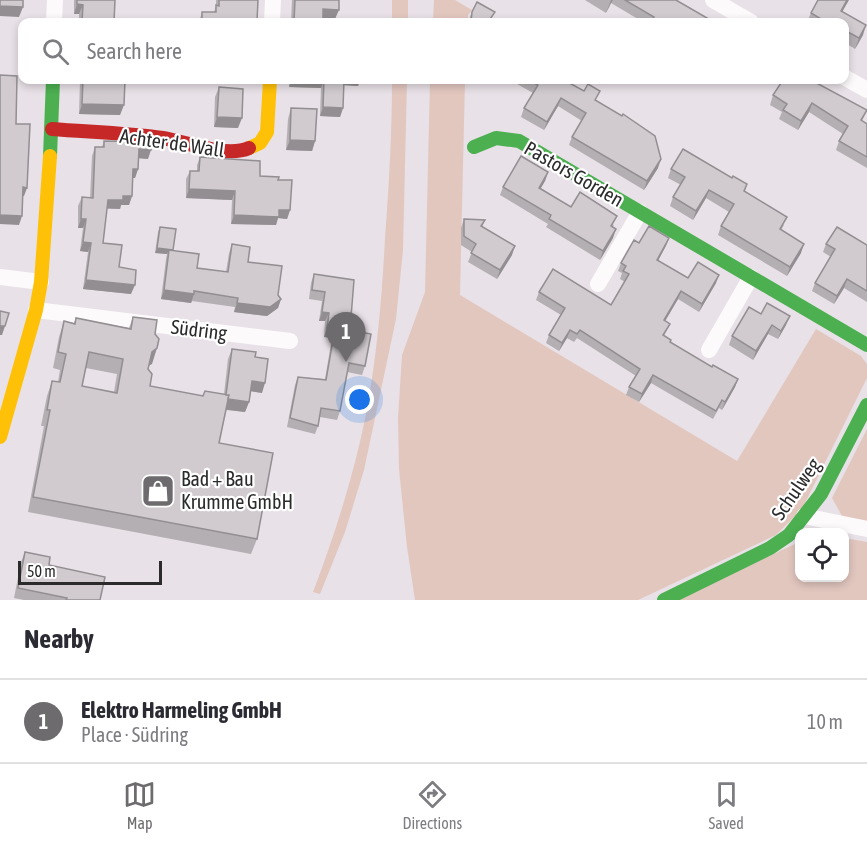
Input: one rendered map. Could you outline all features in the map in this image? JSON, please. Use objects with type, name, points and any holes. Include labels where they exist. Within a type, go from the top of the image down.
[{"type":"street","points":[[54,18],[55,0]]},
{"type":"street","points":[[272,18],[273,0]]},
{"type":"street","points":[[713,0],[745,18]]},
{"type":"street","points":[[849,80],[867,90]]},
{"type":"street","points":[[0,437],[36,310],[41,282],[53,84]]},
{"type":"street","name":"Achter de Wall","points":[[52,129],[162,138],[224,151],[242,151],[260,143],[267,132],[270,84]]},
{"type":"street","name":"Pastors Gorden","points":[[474,147],[496,137],[519,141],[867,345]]},
{"type":"street","name":"Pastors Gorden","points":[[598,284],[640,212]]},
{"type":"street","points":[[0,277],[41,282]]},
{"type":"street","points":[[709,350],[751,277]]},
{"type":"street","name":"Südring","points":[[36,310],[290,341]]},
{"type":"street","name":"Schulweg","points":[[664,600],[770,548],[789,536],[821,494],[867,405]]},
{"type":"street","points":[[804,516],[867,530]]},
{"type":"shaded area","points":[[392,0],[408,0],[408,18],[392,18]]},
{"type":"shaded area","points":[[434,0],[455,0],[472,10],[468,18],[433,18]]},
{"type":"shaded area","points":[[392,84],[407,84],[403,250],[396,319],[364,470],[345,532],[320,594],[313,592],[350,482],[366,414],[373,370],[381,304]]},
{"type":"shaded area","points":[[430,84],[465,84],[460,295],[737,461],[816,329],[861,356],[867,364],[867,378],[802,509],[776,535],[638,600],[415,600],[399,469],[398,418],[402,355],[425,292]]},
{"type":"shaded area","points":[[867,429],[867,529],[847,525],[832,498]]},
{"type":"shaded area","points":[[849,539],[867,542],[867,600],[676,600],[795,544],[795,582],[849,582]]},
{"type":"building","points":[[0,0],[23,0],[23,7],[0,6]]},
{"type":"building","points":[[77,0],[115,0],[114,18],[82,18],[83,5],[77,4]]},
{"type":"building","points":[[219,0],[258,0],[257,18],[202,18],[202,12],[216,12],[216,5],[219,6]]},
{"type":"building","points":[[295,0],[339,0],[339,10],[323,9],[323,18],[294,18]]},
{"type":"building","points":[[625,0],[676,0],[707,18],[653,18]]},
{"type":"building","points":[[818,0],[847,0],[841,11],[866,25],[859,38],[849,33],[849,18],[819,18],[811,13]]},
{"type":"building","points":[[477,2],[495,12],[491,18],[471,18]]},
{"type":"building","points":[[0,75],[17,76],[16,124],[30,124],[27,188],[23,187],[22,216],[0,215]]},
{"type":"building","points":[[83,84],[125,84],[124,105],[82,104]]},
{"type":"building","points":[[324,84],[344,84],[343,108],[323,107]]},
{"type":"building","points":[[536,84],[571,84],[584,91],[588,84],[600,91],[595,100],[622,116],[623,114],[655,136],[661,159],[647,181],[572,137],[586,113],[561,98],[547,122],[524,108],[538,85]]},
{"type":"building","points":[[780,84],[818,84],[867,110],[861,120],[867,124],[867,157],[839,141],[848,126],[812,103],[801,121],[783,110],[787,104],[773,95]]},
{"type":"building","points":[[219,87],[243,89],[242,118],[217,117]]},
{"type":"building","points":[[291,108],[317,109],[315,141],[290,140]]},
{"type":"building","points":[[104,141],[151,142],[151,150],[139,149],[138,169],[133,169],[132,196],[123,196],[123,200],[108,200],[103,243],[122,245],[119,267],[136,270],[135,285],[86,280],[91,243],[83,242],[86,219],[81,219],[82,197],[93,198],[95,147],[104,147]]},
{"type":"building","points":[[683,149],[732,178],[733,176],[747,184],[744,191],[787,217],[780,229],[804,244],[790,267],[721,226],[734,204],[709,190],[696,211],[673,197],[685,177],[671,169]]},
{"type":"building","points":[[521,156],[548,172],[539,188],[571,207],[580,192],[617,216],[611,226],[616,229],[603,251],[549,219],[551,215],[503,187]]},
{"type":"building","points":[[200,157],[260,161],[260,176],[292,180],[290,210],[279,210],[279,217],[234,215],[235,191],[189,189],[190,171],[199,171]]},
{"type":"building","points":[[464,219],[485,220],[481,226],[515,246],[500,270],[471,253],[476,244],[464,236]]},
{"type":"building","points":[[649,226],[669,238],[657,260],[688,278],[698,262],[719,275],[702,304],[681,291],[664,320],[670,324],[663,335],[671,340],[670,342],[712,367],[713,365],[738,379],[725,402],[722,400],[716,411],[653,375],[642,394],[629,387],[640,369],[580,330],[577,334],[570,330],[562,343],[549,335],[565,308],[539,292],[553,269],[611,305],[629,274],[623,271],[626,266],[621,263],[634,240],[639,243]]},
{"type":"building","points":[[160,227],[176,229],[173,250],[157,248]]},
{"type":"building","points":[[837,227],[867,245],[867,291],[847,279],[837,296],[815,283],[835,249],[826,244]]},
{"type":"building","points":[[232,244],[250,247],[248,262],[282,266],[278,295],[281,299],[270,307],[237,303],[238,298],[194,291],[194,294],[164,290],[169,250],[199,254],[197,268],[228,272]]},
{"type":"building","points":[[314,274],[354,280],[350,330],[371,334],[365,366],[349,363],[340,411],[321,408],[318,426],[290,418],[298,377],[326,380],[335,329],[327,328],[329,313],[322,312],[325,292],[312,290]]},
{"type":"building","points":[[767,303],[790,316],[781,331],[772,325],[756,351],[732,336],[749,307],[761,314]]},
{"type":"building","points":[[0,311],[9,313],[5,326],[0,326]]},
{"type":"building","points":[[133,317],[157,320],[155,334],[159,339],[157,348],[152,352],[148,369],[152,374],[150,386],[203,396],[205,391],[229,395],[219,443],[273,453],[257,539],[33,497],[50,410],[47,410],[52,381],[60,382],[66,354],[58,352],[64,321],[75,324],[76,318],[131,329]],"holes":[[[89,352],[123,359],[117,393],[82,386]]]},
{"type":"building","points":[[232,349],[256,352],[255,357],[268,359],[265,383],[252,381],[249,402],[228,399],[229,395],[226,395]]},
{"type":"building","points":[[25,552],[50,557],[49,565],[105,577],[100,600],[66,600],[67,598],[18,588]]},
{"type":"traffic: fast","points":[[50,156],[53,84]]},
{"type":"traffic: fast","points":[[474,147],[496,138],[519,141],[867,345]]},
{"type":"traffic: fast","points":[[664,600],[770,548],[789,535],[821,494],[867,405]]},
{"type":"traffic: slow","points":[[249,148],[260,143],[267,132],[270,84]]},
{"type":"traffic: slow","points":[[0,437],[36,310],[41,282],[50,156]]},
{"type":"traffic: jam","points":[[52,129],[163,138],[218,150],[240,151],[249,148]]},
{"type":"place","name":"Elektro Harmeling GmbH","points":[[346,362]]},
{"type":"place","name":"Bad + Bau Krumme GmbH","points":[[158,491]]}]
